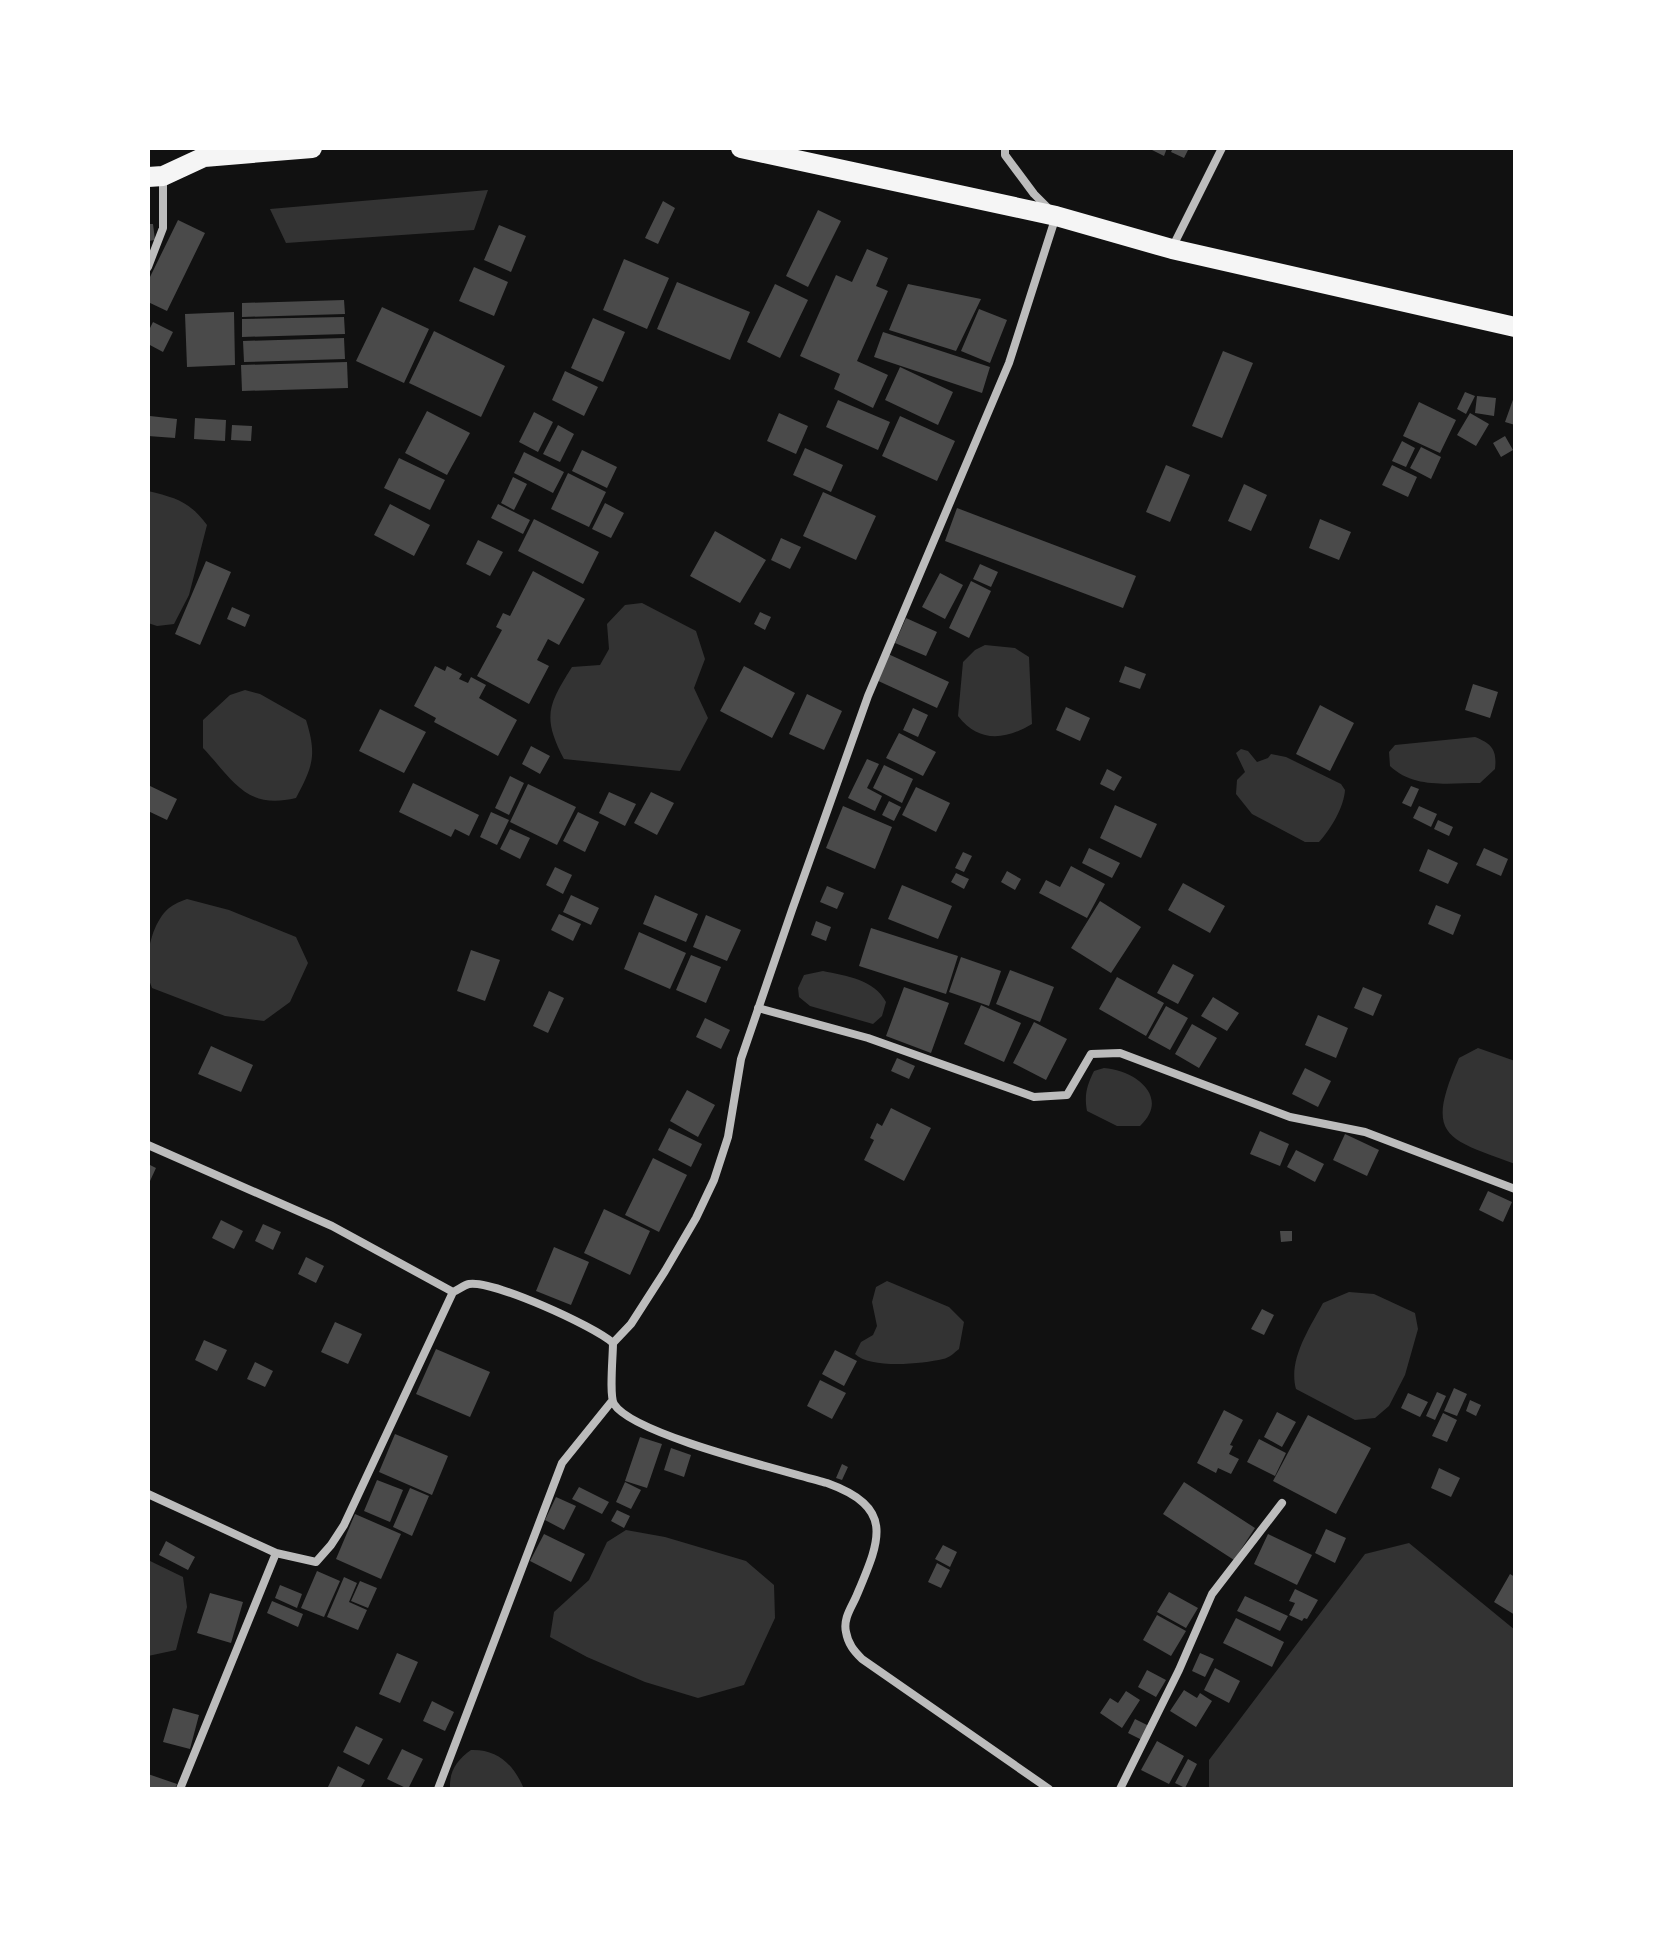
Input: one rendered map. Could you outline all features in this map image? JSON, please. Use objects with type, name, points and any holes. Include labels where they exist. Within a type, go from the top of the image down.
[{"type":"highway","points":[[155,176],[204,153],[312,148]]},
{"type":"highway","points":[[741,148],[1056,216],[1172,249],[1515,327]]},
{"type":"street","points":[[438,1789],[562,1463],[612,1401],[613,1343],[631,1324],[665,1271],[714,1180],[728,1137],[741,1059],[868,696],[1009,363],[1056,216],[1034,194],[1005,155],[1005,148]]},
{"type":"street","points":[[1172,249],[1222,148]]},
{"type":"street","points":[[148,267],[163,228],[155,176]]},
{"type":"street","points":[[758,1008],[868,1038],[1034,1097],[1067,1095],[1091,1054],[1120,1053],[1290,1117],[1365,1132],[1515,1189]]},
{"type":"street","points":[[148,1145],[332,1226],[453,1292]]},
{"type":"street","points":[[148,1494],[276,1553],[316,1562],[344,1525],[453,1292],[469,1284],[495,1287],[560,1314],[613,1343]]},
{"type":"street","points":[[612,1401],[624,1416],[671,1436],[827,1483],[851,1492],[869,1506],[877,1522],[875,1545],[847,1613],[845,1631],[851,1648],[862,1659],[1049,1789]]},
{"type":"street","points":[[1120,1789],[1179,1670],[1212,1594],[1282,1503]]},
{"type":"street","points":[[180,1789],[276,1553]]},
{"type":"shaded area","points":[[488,190],[474,230],[286,243],[270,209]]},
{"type":"shaded area","points":[[148,491],[181,502],[207,525],[189,595],[174,624],[157,626],[148,623]]},
{"type":"shaded area","points":[[642,603],[696,631],[705,659],[694,688],[708,718],[680,771],[564,759],[551,721],[553,702],[558,692],[572,667],[600,665],[609,649],[607,624],[625,605]]},
{"type":"shaded area","points":[[985,645],[1015,648],[1029,657],[1032,724],[1002,736],[975,731],[958,716],[963,662]]},
{"type":"shaded area","points":[[245,690],[260,694],[306,720],[312,760],[296,798],[279,801],[253,796],[242,790],[203,748],[203,720],[230,695]]},
{"type":"shaded area","points":[[1475,737],[1490,745],[1495,757],[1495,769],[1480,783],[1421,781],[1390,766],[1389,752],[1395,745]]},
{"type":"shaded area","points":[[1241,749],[1248,751],[1257,762],[1271,754],[1286,757],[1341,784],[1345,790],[1342,803],[1319,842],[1305,842],[1252,814],[1236,794],[1237,780],[1245,772],[1236,753]]},
{"type":"shaded area","points":[[187,899],[229,910],[296,937],[308,963],[290,1002],[264,1021],[225,1016],[152,988],[148,957],[157,924],[169,908]]},
{"type":"shaded area","points":[[823,971],[859,980],[874,988],[886,1002],[882,1016],[873,1024],[810,1006],[799,997],[798,988],[804,975]]},
{"type":"shaded area","points":[[1478,1048],[1515,1061],[1515,1164],[1457,1140],[1443,1119],[1443,1104],[1459,1058]]},
{"type":"shaded area","points":[[1104,1068],[1127,1074],[1145,1087],[1150,1095],[1152,1105],[1149,1115],[1140,1126],[1117,1126],[1087,1111],[1086,1095],[1090,1081],[1094,1071]]},
{"type":"shaded area","points":[[887,1281],[949,1307],[964,1322],[959,1349],[945,1358],[910,1364],[872,1362],[855,1354],[861,1342],[873,1335],[877,1326],[872,1302],[876,1287]]},
{"type":"shaded area","points":[[1349,1292],[1374,1294],[1415,1313],[1418,1329],[1405,1375],[1389,1406],[1375,1418],[1355,1420],[1296,1389],[1297,1356],[1312,1323],[1323,1303]]},
{"type":"shaded area","points":[[626,1530],[665,1537],[746,1561],[774,1585],[775,1618],[744,1685],[698,1698],[645,1682],[550,1637],[554,1612],[589,1580],[607,1542]]},
{"type":"shaded area","points":[[1409,1543],[1515,1630],[1515,1789],[1209,1789],[1209,1760],[1365,1554]]},
{"type":"shaded area","points":[[148,1560],[183,1577],[187,1607],[176,1650],[148,1656]]},
{"type":"shaded area","points":[[471,1750],[489,1752],[504,1760],[524,1789],[450,1789],[455,1766]]},
{"type":"building","points":[[1148,148],[1167,148],[1164,156]]},
{"type":"building","points":[[1173,148],[1189,148],[1184,158],[1171,152]]},
{"type":"building","points":[[663,201],[675,208],[658,244],[645,238]]},
{"type":"building","points":[[818,210],[841,221],[808,287],[786,276]]},
{"type":"building","points":[[178,220],[205,233],[167,311],[148,302],[148,281]]},
{"type":"building","points":[[148,224],[153,224],[155,240],[148,241]]},
{"type":"building","points":[[499,225],[526,236],[511,272],[484,260]]},
{"type":"building","points":[[867,249],[888,258],[876,286],[888,291],[857,361],[888,375],[873,408],[834,389],[840,374],[800,356],[836,275],[852,282]]},
{"type":"building","points":[[624,259],[669,278],[647,329],[603,310]]},
{"type":"building","points":[[474,267],[508,282],[494,316],[459,301]]},
{"type":"building","points":[[677,282],[750,312],[730,360],[657,329]]},
{"type":"building","points":[[775,284],[808,300],[780,358],[747,342]]},
{"type":"building","points":[[908,284],[981,299],[956,351],[889,330]]},
{"type":"building","points":[[344,300],[345,314],[242,317],[242,303]]},
{"type":"building","points":[[382,307],[429,329],[404,383],[356,361]]},
{"type":"building","points":[[979,309],[1007,320],[990,363],[961,351]]},
{"type":"building","points":[[234,312],[235,365],[187,367],[185,314]]},
{"type":"building","points":[[344,317],[345,334],[242,337],[242,319]]},
{"type":"building","points":[[593,318],[625,332],[603,382],[571,368]]},
{"type":"building","points":[[153,322],[173,332],[163,352],[148,344],[148,332]]},
{"type":"building","points":[[434,331],[505,366],[481,417],[409,383]]},
{"type":"building","points":[[883,332],[990,367],[982,393],[874,357]]},
{"type":"building","points":[[344,338],[345,359],[244,362],[243,341]]},
{"type":"building","points":[[1223,351],[1253,363],[1222,438],[1192,426]]},
{"type":"building","points":[[347,362],[348,388],[242,391],[241,365]]},
{"type":"building","points":[[900,367],[953,392],[938,425],[885,400]]},
{"type":"building","points":[[565,371],[598,387],[584,416],[552,400]]},
{"type":"building","points":[[1465,392],[1475,396],[1466,414],[1457,409]]},
{"type":"building","points":[[1515,394],[1515,425],[1505,422]]},
{"type":"building","points":[[1477,396],[1496,398],[1494,416],[1475,413]]},
{"type":"building","points":[[838,400],[890,422],[878,450],[826,427]]},
{"type":"building","points":[[1419,402],[1456,420],[1440,453],[1403,436]]},
{"type":"building","points":[[427,411],[470,433],[447,475],[405,453]]},
{"type":"building","points":[[534,412],[553,422],[538,452],[519,442]]},
{"type":"building","points":[[779,413],[808,426],[796,454],[767,441]]},
{"type":"building","points":[[1470,413],[1489,424],[1476,446],[1457,435]]},
{"type":"building","points":[[150,416],[177,419],[175,438],[148,436]]},
{"type":"building","points":[[900,416],[955,441],[937,481],[882,456]]},
{"type":"building","points":[[195,418],[226,420],[225,441],[194,439]]},
{"type":"building","points":[[232,425],[252,426],[251,441],[231,440]]},
{"type":"building","points":[[558,425],[574,434],[560,462],[543,454]]},
{"type":"building","points":[[1505,436],[1513,450],[1501,457],[1493,443]]},
{"type":"building","points":[[1402,441],[1415,448],[1406,467],[1392,461]]},
{"type":"building","points":[[1421,447],[1441,457],[1431,479],[1410,468]]},
{"type":"building","points":[[805,448],[843,465],[831,492],[793,475]]},
{"type":"building","points":[[582,450],[617,467],[607,488],[572,471]]},
{"type":"building","points":[[524,452],[564,472],[553,493],[514,473]]},
{"type":"building","points":[[399,458],[445,480],[430,510],[384,488]]},
{"type":"building","points":[[1166,465],[1190,475],[1170,522],[1146,512]]},
{"type":"building","points":[[1392,465],[1417,477],[1408,497],[1382,485]]},
{"type":"building","points":[[568,473],[606,492],[589,527],[551,509]]},
{"type":"building","points":[[513,477],[527,484],[514,510],[501,503]]},
{"type":"building","points":[[1244,484],[1267,495],[1251,531],[1228,521]]},
{"type":"building","points":[[823,492],[876,516],[856,560],[803,536]]},
{"type":"building","points":[[605,503],[624,513],[611,538],[592,529]]},
{"type":"building","points":[[390,504],[430,525],[414,556],[374,535]]},
{"type":"building","points":[[498,504],[530,520],[523,534],[491,518]]},
{"type":"building","points":[[957,508],[1136,576],[1123,608],[945,541]]},
{"type":"building","points":[[534,519],[599,552],[583,584],[518,551]]},
{"type":"building","points":[[1320,519],[1351,532],[1339,560],[1309,548]]},
{"type":"building","points":[[715,531],[766,560],[740,603],[690,576]]},
{"type":"building","points":[[781,538],[801,547],[790,569],[771,560]]},
{"type":"building","points":[[478,540],[503,552],[490,576],[466,564]]},
{"type":"building","points":[[206,561],[231,572],[200,645],[175,634]]},
{"type":"building","points":[[980,564],[998,572],[991,587],[973,579]]},
{"type":"building","points":[[533,571],[585,599],[559,645],[548,639],[537,660],[549,666],[529,704],[477,676],[502,630],[496,627],[503,613],[510,616]]},
{"type":"building","points":[[940,573],[963,585],[945,619],[922,607]]},
{"type":"building","points":[[971,581],[991,591],[969,638],[949,628]]},
{"type":"building","points":[[232,607],[250,615],[245,627],[227,619]]},
{"type":"building","points":[[760,612],[771,617],[765,630],[754,624]]},
{"type":"building","points":[[906,618],[937,632],[926,656],[895,643]]},
{"type":"building","points":[[886,653],[949,682],[937,708],[874,679]]},
{"type":"building","points":[[435,666],[445,671],[447,666],[462,674],[459,679],[468,683],[471,677],[486,685],[479,698],[517,720],[498,756],[434,722],[436,718],[414,706]]},
{"type":"building","points":[[744,666],[795,693],[772,738],[720,711]]},
{"type":"building","points":[[1125,666],[1146,674],[1140,689],[1119,682]]},
{"type":"building","points":[[1473,684],[1498,692],[1490,718],[1465,710]]},
{"type":"building","points":[[807,694],[842,711],[824,750],[789,734]]},
{"type":"building","points":[[1320,705],[1354,723],[1330,771],[1296,754]]},
{"type":"building","points":[[1066,707],[1090,718],[1080,741],[1056,730]]},
{"type":"building","points":[[913,708],[928,715],[918,737],[903,730]]},
{"type":"building","points":[[380,709],[426,732],[404,773],[359,751]]},
{"type":"building","points":[[899,733],[936,752],[923,776],[886,758]]},
{"type":"building","points":[[531,746],[550,756],[540,774],[522,764]]},
{"type":"building","points":[[867,759],[879,764],[867,788],[882,796],[875,811],[848,798]]},
{"type":"building","points":[[884,765],[913,779],[902,803],[873,788]]},
{"type":"building","points":[[1107,769],[1122,777],[1114,791],[1100,784]]},
{"type":"building","points":[[510,776],[524,783],[509,815],[495,808]]},
{"type":"building","points":[[413,783],[479,815],[469,836],[455,829],[451,837],[399,812]]},
{"type":"building","points":[[528,784],[576,807],[557,845],[510,822]]},
{"type":"building","points":[[148,785],[177,799],[167,820],[148,811]]},
{"type":"building","points":[[1411,786],[1419,789],[1411,807],[1402,803]]},
{"type":"building","points":[[916,787],[950,803],[936,832],[902,815]]},
{"type":"building","points":[[609,792],[636,804],[625,826],[599,813]]},
{"type":"building","points":[[651,792],[674,803],[657,835],[634,823]]},
{"type":"building","points":[[889,801],[901,807],[894,821],[882,815]]},
{"type":"building","points":[[1115,805],[1157,824],[1141,858],[1100,838]]},
{"type":"building","points":[[843,806],[892,827],[875,869],[826,848]]},
{"type":"building","points":[[1419,806],[1437,814],[1431,827],[1413,818]]},
{"type":"building","points":[[491,812],[509,820],[497,845],[480,837]]},
{"type":"building","points":[[578,812],[599,822],[585,852],[563,841]]},
{"type":"building","points":[[1438,820],[1453,827],[1449,836],[1434,829]]},
{"type":"building","points":[[510,829],[530,838],[520,859],[500,849]]},
{"type":"building","points":[[1089,848],[1120,863],[1112,878],[1082,863]]},
{"type":"building","points":[[1484,848],[1508,859],[1501,876],[1476,865]]},
{"type":"building","points":[[1428,849],[1458,863],[1448,884],[1419,871]]},
{"type":"building","points":[[963,852],[972,856],[964,872],[955,868]]},
{"type":"building","points":[[1071,866],[1105,884],[1087,918],[1039,893],[1046,880],[1060,887]]},
{"type":"building","points":[[555,867],[572,875],[563,894],[546,885]]},
{"type":"building","points":[[1007,871],[1021,879],[1015,890],[1001,882]]},
{"type":"building","points":[[956,873],[969,879],[964,889],[951,882]]},
{"type":"building","points":[[1183,883],[1225,906],[1210,933],[1168,910]]},
{"type":"building","points":[[902,885],[952,906],[938,939],[888,919]]},
{"type":"building","points":[[827,886],[844,893],[837,909],[820,902]]},
{"type":"building","points":[[571,895],[599,908],[591,925],[563,912]]},
{"type":"building","points":[[655,895],[698,914],[686,942],[643,924]]},
{"type":"building","points":[[1100,901],[1141,927],[1111,973],[1071,948]]},
{"type":"building","points":[[1436,905],[1461,915],[1453,935],[1428,924]]},
{"type":"building","points":[[559,914],[581,924],[573,941],[551,930]]},
{"type":"building","points":[[706,915],[741,930],[727,961],[693,947]]},
{"type":"building","points":[[816,921],[831,927],[826,941],[811,935]]},
{"type":"building","points":[[871,928],[958,956],[946,994],[859,966]]},
{"type":"building","points":[[639,932],[686,953],[670,989],[624,969]]},
{"type":"building","points":[[471,950],[500,960],[485,1001],[457,991]]},
{"type":"building","points":[[691,955],[721,967],[706,1003],[676,990]]},
{"type":"building","points":[[961,957],[1001,971],[989,1006],[949,992]]},
{"type":"building","points":[[1173,964],[1194,975],[1178,1004],[1157,993]]},
{"type":"building","points":[[1010,970],[1054,987],[1040,1022],[996,1004]]},
{"type":"building","points":[[1117,977],[1164,1003],[1146,1036],[1099,1009]]},
{"type":"building","points":[[904,987],[949,1003],[931,1053],[886,1036]]},
{"type":"building","points":[[1363,987],[1382,995],[1373,1016],[1354,1008]]},
{"type":"building","points":[[549,991],[564,998],[548,1033],[533,1026]]},
{"type":"building","points":[[1213,997],[1239,1013],[1227,1031],[1201,1016]]},
{"type":"building","points":[[981,1005],[1021,1023],[1004,1062],[964,1044]]},
{"type":"building","points":[[1166,1006],[1188,1018],[1170,1050],[1148,1038]]},
{"type":"building","points":[[1318,1015],[1348,1028],[1336,1058],[1305,1045]]},
{"type":"building","points":[[705,1018],[730,1030],[721,1049],[696,1037]]},
{"type":"building","points":[[1034,1022],[1067,1039],[1046,1080],[1013,1063]]},
{"type":"building","points":[[1192,1024],[1217,1038],[1199,1068],[1175,1054]]},
{"type":"building","points":[[211,1046],[253,1065],[241,1092],[198,1074]]},
{"type":"building","points":[[897,1058],[915,1066],[909,1079],[891,1071]]},
{"type":"building","points":[[1305,1068],[1331,1081],[1318,1107],[1292,1094]]},
{"type":"building","points":[[687,1090],[715,1105],[698,1137],[670,1121]]},
{"type":"building","points":[[891,1108],[931,1128],[904,1181],[864,1160],[874,1140],[870,1138],[877,1123],[882,1126]]},
{"type":"building","points":[[669,1128],[702,1144],[691,1167],[658,1150]]},
{"type":"building","points":[[1260,1131],[1289,1144],[1280,1166],[1250,1154]]},
{"type":"building","points":[[1345,1134],[1379,1150],[1367,1176],[1333,1160]]},
{"type":"building","points":[[1296,1150],[1324,1164],[1315,1182],[1287,1167]]},
{"type":"building","points":[[653,1158],[687,1175],[659,1232],[625,1215]]},
{"type":"building","points":[[148,1164],[156,1168],[150,1181],[148,1180]]},
{"type":"building","points":[[1488,1191],[1512,1202],[1503,1222],[1479,1210]]},
{"type":"building","points":[[604,1209],[650,1231],[630,1275],[584,1253]]},
{"type":"building","points":[[221,1220],[243,1231],[234,1249],[212,1238]]},
{"type":"building","points":[[263,1224],[281,1232],[273,1250],[255,1241]]},
{"type":"building","points":[[1280,1231],[1292,1231],[1292,1241],[1281,1242]]},
{"type":"building","points":[[554,1247],[589,1262],[571,1305],[536,1291]]},
{"type":"building","points":[[306,1257],[324,1266],[316,1283],[298,1274]]},
{"type":"building","points":[[1262,1309],[1274,1315],[1264,1335],[1251,1329]]},
{"type":"building","points":[[335,1322],[362,1334],[348,1364],[321,1352]]},
{"type":"building","points":[[204,1340],[227,1350],[217,1371],[195,1360]]},
{"type":"building","points":[[436,1349],[490,1372],[470,1417],[416,1394]]},
{"type":"building","points":[[835,1350],[857,1361],[844,1386],[822,1374]]},
{"type":"building","points":[[255,1362],[273,1371],[265,1387],[247,1379]]},
{"type":"building","points":[[820,1380],[846,1393],[832,1419],[807,1406]]},
{"type":"building","points":[[1454,1388],[1467,1394],[1457,1416],[1444,1411]]},
{"type":"building","points":[[1437,1392],[1446,1396],[1435,1420],[1426,1416]]},
{"type":"building","points":[[1408,1393],[1428,1402],[1420,1417],[1401,1408]]},
{"type":"building","points":[[1470,1400],[1481,1405],[1476,1416],[1466,1411]]},
{"type":"building","points":[[1224,1410],[1243,1420],[1230,1445],[1233,1446],[1229,1454],[1239,1459],[1231,1474],[1218,1468],[1216,1473],[1197,1463]]},
{"type":"building","points":[[1277,1412],[1296,1422],[1282,1447],[1264,1437]]},
{"type":"building","points":[[1443,1413],[1457,1420],[1447,1442],[1432,1436]]},
{"type":"building","points":[[1308,1415],[1371,1448],[1336,1514],[1273,1481]]},
{"type":"building","points":[[395,1434],[448,1456],[432,1495],[379,1472]]},
{"type":"building","points":[[640,1437],[662,1444],[647,1488],[625,1481]]},
{"type":"building","points":[[1259,1439],[1286,1453],[1275,1476],[1247,1462]]},
{"type":"building","points":[[671,1448],[691,1455],[684,1477],[664,1470]]},
{"type":"building","points":[[842,1464],[848,1467],[842,1480],[836,1478]]},
{"type":"building","points":[[1439,1468],[1460,1478],[1451,1497],[1431,1488]]},
{"type":"building","points":[[377,1480],[403,1490],[390,1522],[364,1511]]},
{"type":"building","points":[[625,1482],[641,1490],[631,1509],[616,1502]]},
{"type":"building","points":[[1184,1482],[1255,1528],[1234,1560],[1163,1514]]},
{"type":"building","points":[[579,1487],[609,1502],[602,1514],[572,1499]]},
{"type":"building","points":[[410,1488],[429,1496],[412,1536],[393,1527]]},
{"type":"building","points":[[556,1497],[576,1506],[564,1530],[545,1520]]},
{"type":"building","points":[[617,1510],[630,1516],[624,1528],[611,1521]]},
{"type":"building","points":[[355,1514],[401,1534],[381,1579],[336,1559]]},
{"type":"building","points":[[1326,1529],[1346,1538],[1335,1563],[1315,1553]]},
{"type":"building","points":[[544,1534],[585,1554],[571,1582],[530,1561]]},
{"type":"building","points":[[1268,1534],[1312,1555],[1297,1585],[1254,1564]]},
{"type":"building","points":[[166,1541],[195,1557],[188,1570],[159,1555]]},
{"type":"building","points":[[943,1545],[957,1552],[950,1567],[935,1559]]},
{"type":"building","points":[[937,1563],[950,1570],[941,1588],[928,1582]]},
{"type":"building","points":[[317,1571],[340,1581],[324,1617],[301,1608]]},
{"type":"building","points":[[1510,1574],[1515,1577],[1515,1615],[1494,1602]]},
{"type":"building","points":[[344,1577],[357,1583],[349,1602],[367,1610],[358,1630],[327,1617]]},
{"type":"building","points":[[360,1581],[377,1588],[368,1608],[351,1601]]},
{"type":"building","points":[[280,1585],[302,1594],[297,1608],[275,1598]]},
{"type":"building","points":[[1295,1589],[1318,1600],[1307,1619],[1302,1621],[1289,1615],[1295,1603],[1289,1601]]},
{"type":"building","points":[[1169,1592],[1198,1608],[1186,1628],[1157,1612]]},
{"type":"building","points":[[210,1593],[243,1602],[231,1643],[197,1633]]},
{"type":"building","points":[[1245,1596],[1288,1616],[1280,1631],[1237,1611]]},
{"type":"building","points":[[272,1601],[303,1614],[298,1627],[267,1613]]},
{"type":"building","points":[[1157,1615],[1186,1631],[1171,1656],[1143,1640]]},
{"type":"building","points":[[1236,1618],[1284,1642],[1272,1667],[1223,1643]]},
{"type":"building","points":[[397,1653],[418,1662],[400,1703],[379,1694]]},
{"type":"building","points":[[1200,1653],[1214,1659],[1205,1677],[1192,1671]]},
{"type":"building","points":[[1215,1668],[1240,1681],[1229,1703],[1204,1690]]},
{"type":"building","points":[[1147,1670],[1166,1680],[1156,1697],[1138,1687]]},
{"type":"building","points":[[1184,1690],[1197,1698],[1200,1693],[1212,1701],[1196,1727],[1170,1711]]},
{"type":"building","points":[[1126,1691],[1140,1700],[1122,1728],[1100,1713],[1110,1698],[1118,1703]]},
{"type":"building","points":[[432,1701],[454,1712],[445,1731],[423,1721]]},
{"type":"building","points":[[173,1708],[199,1715],[190,1749],[163,1742]]},
{"type":"building","points":[[1135,1719],[1151,1727],[1144,1741],[1128,1733]]},
{"type":"building","points":[[356,1726],[383,1739],[369,1765],[343,1752]]},
{"type":"building","points":[[1157,1741],[1184,1756],[1169,1784],[1141,1770]]},
{"type":"building","points":[[402,1749],[423,1759],[408,1789],[387,1779]]},
{"type":"building","points":[[1188,1759],[1197,1764],[1185,1788],[1175,1783]]},
{"type":"building","points":[[338,1766],[365,1780],[360,1789],[327,1789]]},
{"type":"building","points":[[148,1774],[177,1784],[175,1789],[148,1789]]}]
